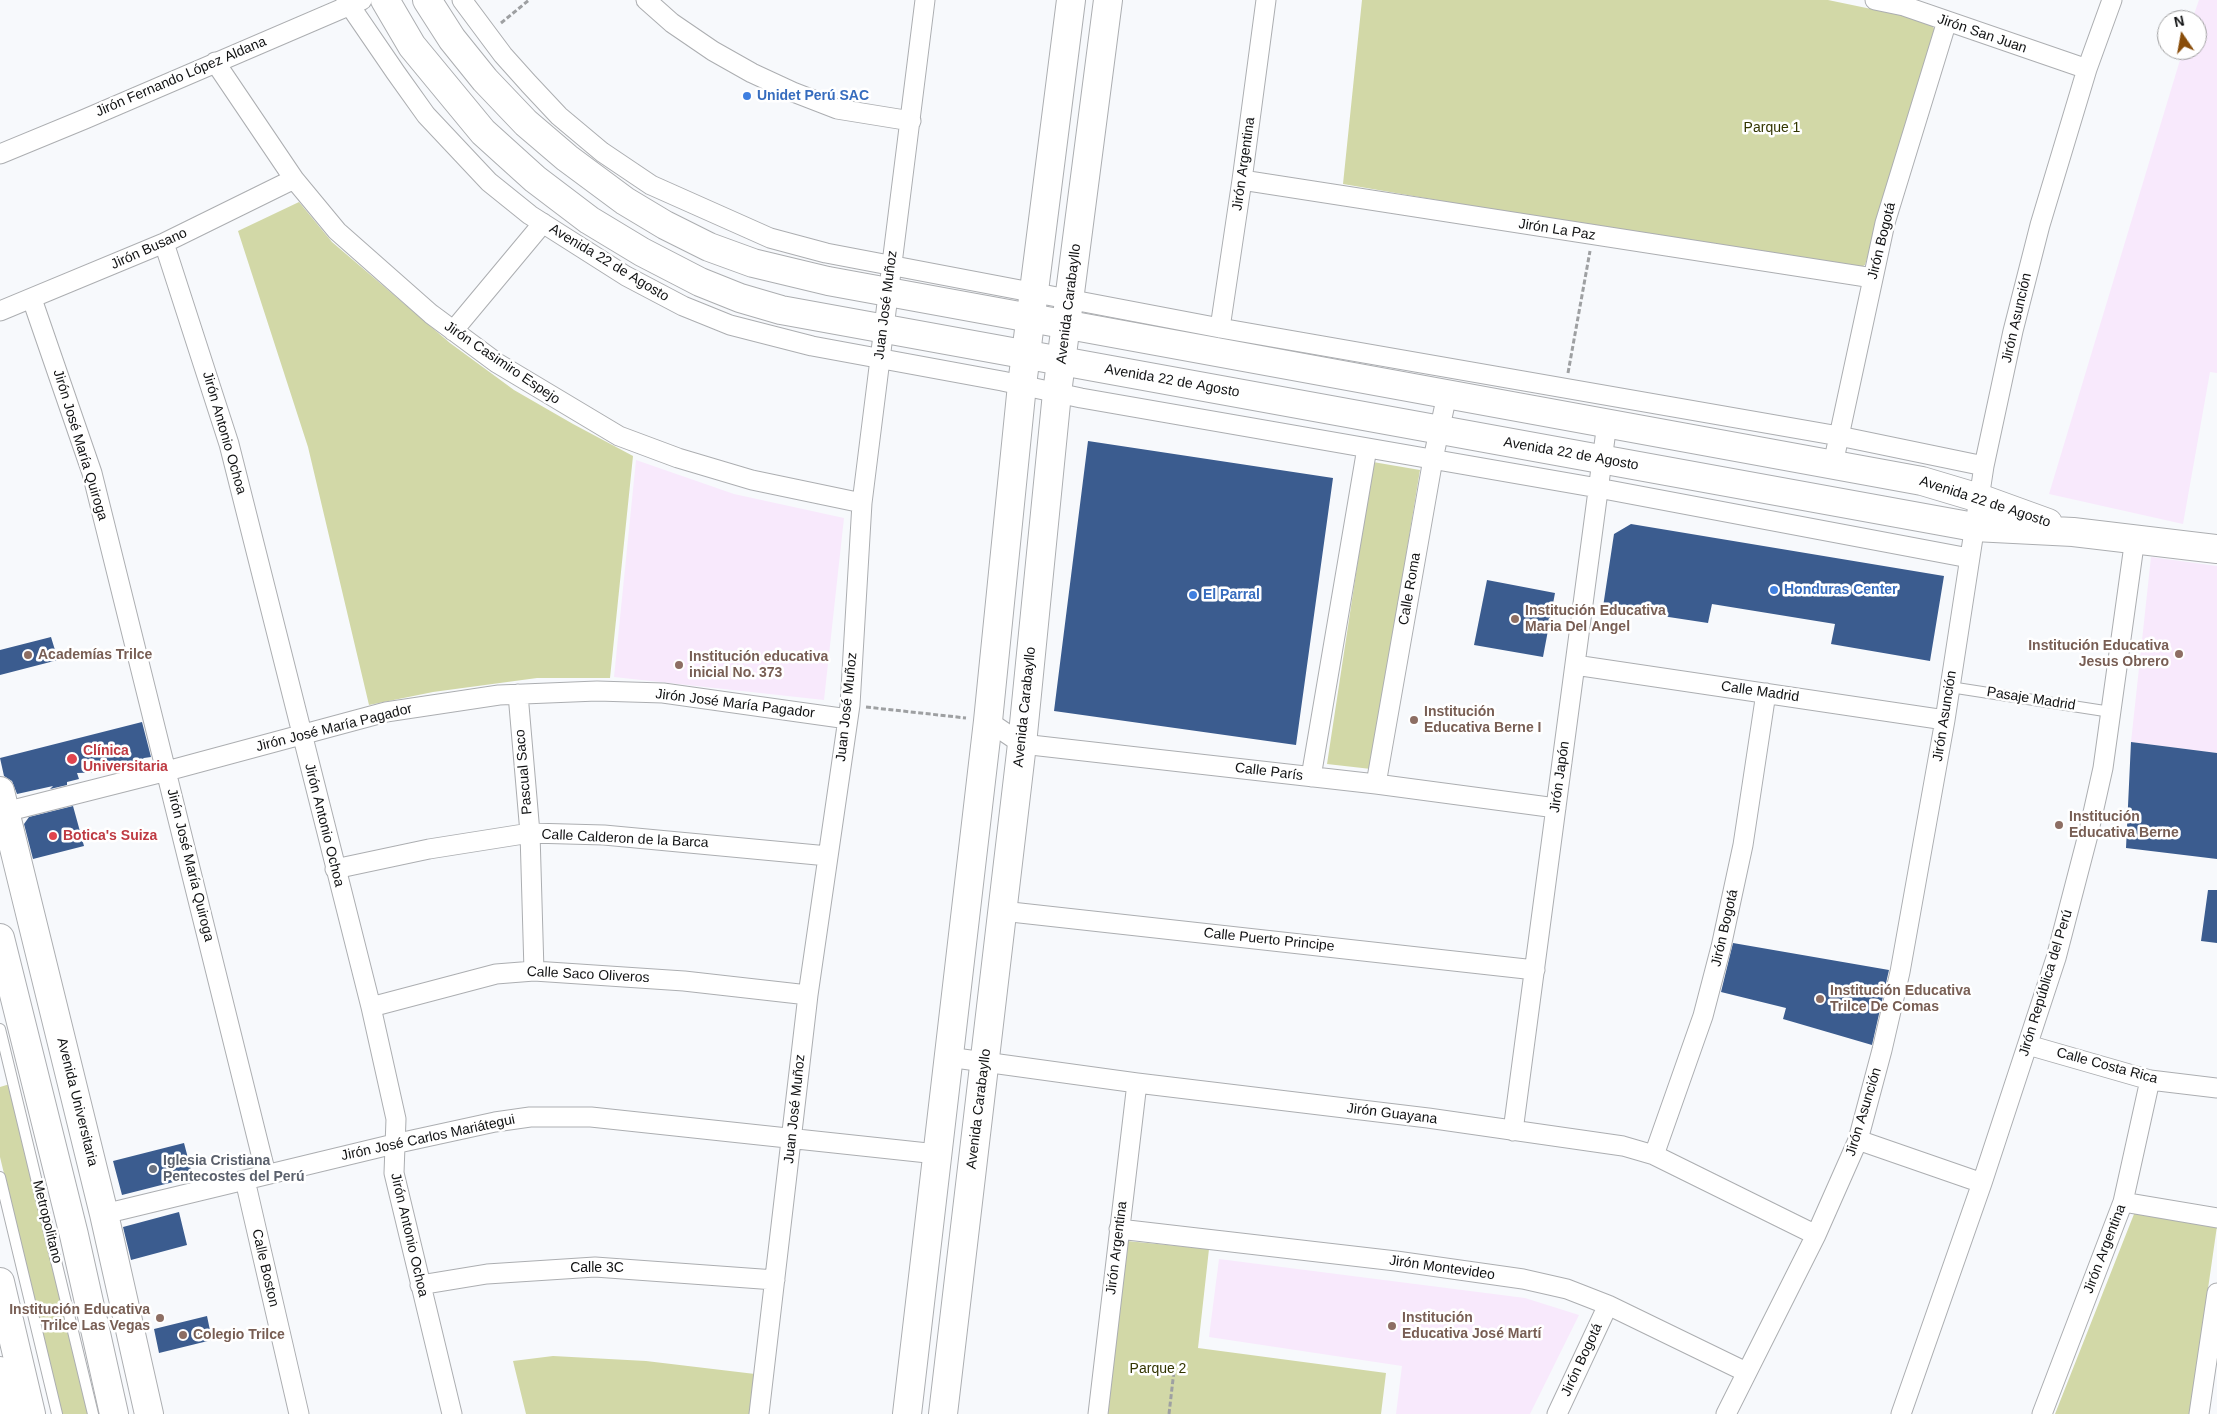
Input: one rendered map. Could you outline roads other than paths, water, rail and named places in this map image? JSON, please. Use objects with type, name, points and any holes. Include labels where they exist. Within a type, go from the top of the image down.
[{"type":"main road","name":"Avenida 22 de Agosto","points":[[385,0],[412,46],[482,132],[535,179],[589,220],[642,252],[700,282],[740,298],[781,310],[883,329],[1974,527],[2073,532],[2217,548]]},
{"type":"main road","name":"Avenida 22 de Agosto","points":[[427,0],[452,39],[485,80],[526,123],[567,158],[625,201],[665,225],[709,248],[752,263],[788,273],[888,291],[1033,305],[1447,395],[1922,481],[1979,498],[2073,532]]},
{"type":"main road","points":[[907,1414],[988,721],[1022,385],[1071,0]]},
{"type":"main road","name":"Avenida Carabayllo","points":[[943,1414],[1022,744],[1057,393],[1108,0]]},
{"type":"main road","name":"Avenida Universitaria","points":[[3,802],[104,1214],[149,1414]]},
{"type":"main road","points":[[0,938],[74,1234],[114,1414]]},
{"type":"main road","points":[[0,1282],[31,1414]]},
{"type":"main road","points":[[0,1371],[10,1414]]},
{"type":"street","name":"Avenida 22 de Agosto","points":[[462,0],[502,55],[559,116],[602,152],[651,185],[770,238],[826,253],[891,265],[1033,305]]},
{"type":"street","points":[[646,0],[672,23],[713,51],[785,88],[837,109],[911,121]]},
{"type":"street","name":"Juan José Muñoz","points":[[759,1414],[808,995],[849,712],[862,503],[925,0]]},
{"type":"street","name":"Jirón Argentina","points":[[1220,328],[1266,0]]},
{"type":"street","name":"Jirón San Juan","points":[[1875,0],[1904,6],[2088,70]]},
{"type":"street","name":"Jirón Asunción","points":[[1726,1414],[1816,1235],[1858,1140],[1900,972],[1945,720],[1984,466],[2013,331],[2040,225],[2088,70],[2112,0]]},
{"type":"street","name":"Avenida 22 de Agosto","points":[[352,2],[426,114],[489,182],[542,224],[626,276],[683,306],[730,325],[812,346],[1057,393],[1598,488],[1969,558]]},
{"type":"street","name":"Jirón Fernando López Aldana","points":[[0,154],[85,119],[352,2]]},
{"type":"street","name":"Jirón Bogotá","points":[[1833,464],[1885,223],[1947,22]]},
{"type":"street","name":"Jirón Casimiro Espejo","points":[[215,62],[294,179],[337,231],[383,273],[453,331],[497,363],[619,436],[678,458],[752,480],[862,503]]},
{"type":"street","name":"Jirón Busano","points":[[0,311],[164,243],[294,179]]},
{"type":"street","name":"Jirón La Paz","points":[[1242,180],[1338,193],[1593,236],[1872,278]]},
{"type":"street","points":[[453,331],[542,224]]},
{"type":"street","name":"Jirón Antonio Ochoa","points":[[164,243],[230,444],[371,1007],[396,1119],[394,1173],[452,1414]]},
{"type":"street","name":"Jirón José María Quiroga","points":[[32,299],[92,473],[266,1174]]},
{"type":"street","name":"Avenida 22 de Agosto","points":[[1068,312],[1220,328],[1839,436],[1984,466]]},
{"type":"street","name":"Calle Roma","points":[[1376,784],[1433,460],[1447,395]]},
{"type":"street","name":"Jirón Japón","points":[[1513,1131],[1607,423]]},
{"type":"street","points":[[1311,777],[1367,448]]},
{"type":"street","name":"Jirón República del Perú","points":[[1900,1414],[1982,1183],[2056,958],[2088,835],[2103,768],[2135,538]]},
{"type":"street","name":"Calle Madrid","points":[[1575,665],[1945,720]]},
{"type":"street","name":"Jirón José María Pagador","points":[[3,802],[167,771],[386,712],[458,700],[518,694],[597,691],[663,693],[849,712]]},
{"type":"street","name":"Jirón Bogotá","points":[[1654,1155],[1703,1016],[1721,947],[1743,845],[1766,693]]},
{"type":"street","name":"Pascual Saco","points":[[518,694],[530,833],[534,971]]},
{"type":"street","name":"Calle París","points":[[988,721],[1022,744],[1376,784],[1556,808]]},
{"type":"street","name":"Calle Calderon de la Barca","points":[[335,869],[448,846],[530,833],[614,836],[828,856]]},
{"type":"street","name":"Calle Puerto Principe","points":[[1002,911],[1535,970]]},
{"type":"street","name":"Calle Saco Oliveros","points":[[371,1007],[496,974],[534,971],[576,972],[684,981],[808,995]]},
{"type":"street","name":"Calle Costa Rica","points":[[2028,1045],[2150,1080],[2217,1088]]},
{"type":"street","name":"Jirón Guayana","points":[[948,1058],[1428,1118],[1623,1146],[1654,1155],[1816,1235]]},
{"type":"street","name":"Jirón Argentina","points":[[2042,1414],[2123,1202],[2150,1080]]},
{"type":"street","name":"Jirón Argentina","points":[[1098,1414],[1137,1083]]},
{"type":"street","name":"Jirón José Carlos Mariátegui","points":[[104,1214],[266,1174],[496,1122],[560,1116],[682,1125],[937,1154]]},
{"type":"street","points":[[1858,1140],[1982,1183]]},
{"type":"street","name":"Calle Boston","points":[[245,1180],[300,1414]]},
{"type":"street","points":[[2123,1202],[2217,1218]]},
{"type":"street","name":"Jirón Montevideo","points":[[1119,1229],[1396,1261],[1523,1279],[1567,1288],[1608,1305],[1746,1372]]},
{"type":"street","name":"Calle 3C","points":[[420,1285],[488,1274],[595,1267],[775,1280]]},
{"type":"street","points":[[2199,1414],[2217,1293]]},
{"type":"street","name":"Jirón Bogotá","points":[[1557,1414],[1608,1305]]},
{"type":"lane","name":"Pasaje Madrid","points":[[1950,687],[2111,712]]},
{"type":"lane","name":"Metropolitano","points":[[0,1029],[93,1414]]},
{"type":"lane","points":[[0,1177],[57,1414]]},
{"type":"place","name":"Unidet Perú SAC","points":[[747,96]]},
{"type":"place","name":"Honduras Center","points":[[1774,590]]},
{"type":"place","name":"El Parral","points":[[1193,595]]},
{"type":"place","name":"Institución Educativa Maria Del Angel","points":[[1515,619]]},
{"type":"place","name":"Institución Educativa Jesus Obrero","points":[[2179,654]]},
{"type":"place","name":"Academías Trilce","points":[[28,655]]},
{"type":"place","name":"Institución educativa inicial No. 373","points":[[679,665]]},
{"type":"place","name":"Institución Educativa Berne I","points":[[1414,720]]},
{"type":"place","name":"Clínica Universitaria","points":[[72,759]]},
{"type":"place","name":"Institución Educativa Berne","points":[[2059,825]]},
{"type":"place","name":"Botica's Suiza","points":[[53,836]]},
{"type":"place","name":"Institución Educativa Trilce De Comas","points":[[1820,999]]},
{"type":"place","name":"Iglesia Cristiana Pentecostes del Perú","points":[[153,1169]]},
{"type":"place","name":"Institución Educativa Trilce Las Vegas","points":[[160,1318]]},
{"type":"place","name":"Institución Educativa José Martí","points":[[1392,1326]]},
{"type":"place","name":"Colegio Trilce","points":[[183,1335]]},
{"type":"park label","name":"Parque 1","points":[[1772,128]]},
{"type":"park label","name":"Parque 2","points":[[1158,1369]]}]
